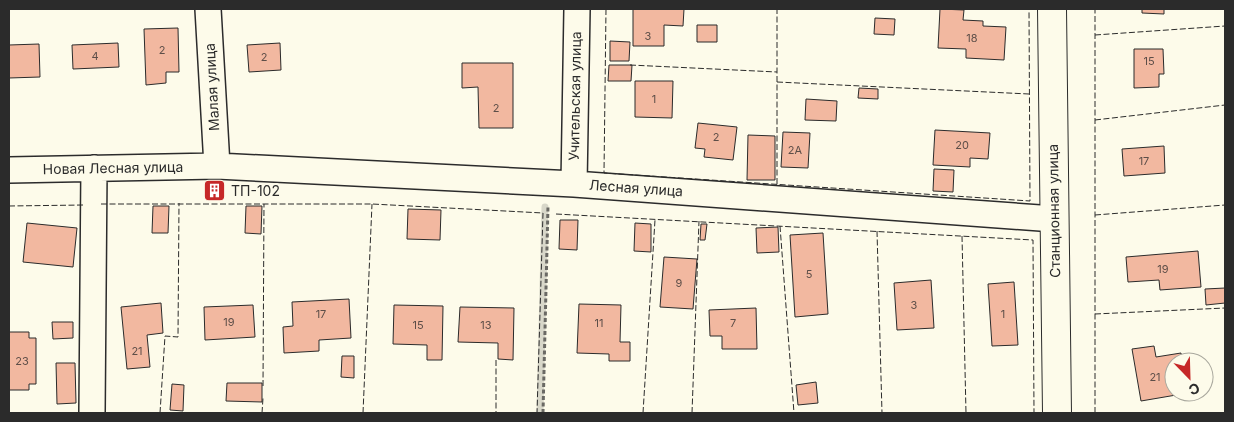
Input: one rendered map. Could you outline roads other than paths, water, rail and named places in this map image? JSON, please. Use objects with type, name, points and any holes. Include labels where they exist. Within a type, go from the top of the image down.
[{"type":"main road","name":"Станционная улица","points":[[1052,9],[1057,413]]},
{"type":"street","name":"Малая улица","points":[[208,9],[217,166]]},
{"type":"street","name":"Учительская улица","points":[[574,184],[577,9]]},
{"type":"street","name":"Новая Лесная улица","points":[[9,170],[217,166]]},
{"type":"street","name":"Лесная улица","points":[[217,166],[574,184],[1054,219]]},
{"type":"street","points":[[92,413],[94,168]]},
{"type":"waterway","points":[[540,413],[545,207]]},
{"type":"place","name":"ТП-102","points":[[215,191]]}]
